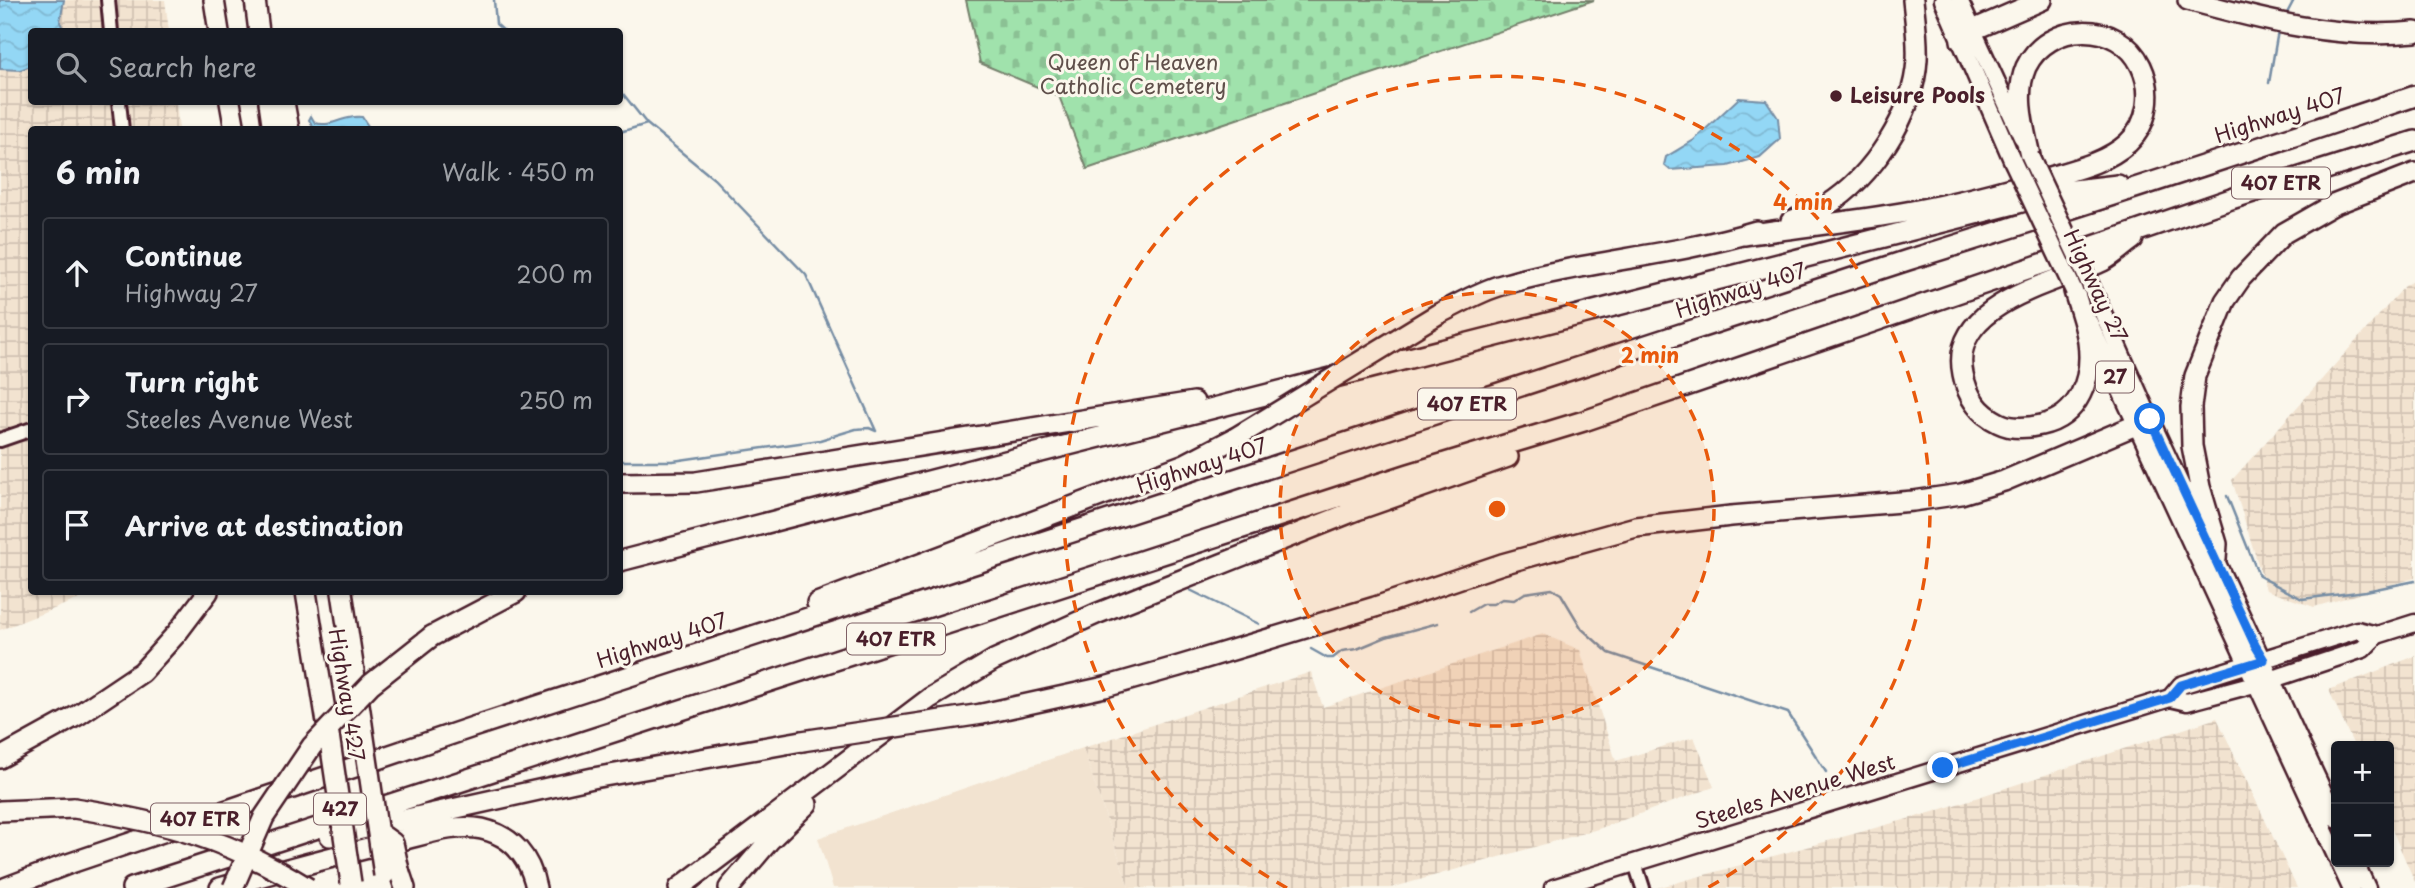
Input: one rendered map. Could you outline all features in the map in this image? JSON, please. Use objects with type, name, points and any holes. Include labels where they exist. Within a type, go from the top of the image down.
[{"type":"highway","points":[[214,0],[218,28]]},
{"type":"highway","points":[[255,0],[258,28]]},
{"type":"highway","points":[[784,625],[822,599],[1185,464],[1235,438],[1438,314],[1499,286],[1555,272],[1668,253],[1791,220],[1825,206],[1859,180],[1900,121],[1913,83],[1917,61],[1913,0]]},
{"type":"highway","points":[[1967,36],[2042,0]]},
{"type":"highway","points":[[2188,0],[2295,26],[2342,32],[2415,32]]},
{"type":"highway","points":[[1744,234],[1913,211],[1998,192],[2102,159],[2128,143],[2144,120],[2149,89],[2141,65],[2131,50],[2114,37],[2089,30],[2064,34],[2042,47],[2026,66],[2020,89],[2022,159]]},
{"type":"highway","name":"Highway 407","points":[[5,888],[330,775],[784,625],[1908,260],[2071,210],[2415,96]]},
{"type":"highway","points":[[230,105],[233,126]]},
{"type":"highway","points":[[269,105],[272,126]]},
{"type":"highway","points":[[285,105],[288,126]]},
{"type":"highway","name":"407 ETR","points":[[132,888],[1302,508],[1584,421],[2231,199],[2415,142]]},
{"type":"highway","points":[[2216,559],[2217,544],[2200,487],[2192,446],[2191,407],[2195,376],[2225,302],[2241,278],[2284,233],[2333,205],[2415,173]]},
{"type":"highway","points":[[623,560],[2065,191],[2149,182]]},
{"type":"highway","points":[[2082,288],[2089,367],[2084,390],[2073,408],[2053,422],[2026,428],[2000,424],[1976,407],[1966,389],[1961,368],[1965,345],[1973,327],[1987,313],[2012,297],[2105,260],[2148,228]]},
{"type":"highway","points":[[623,483],[696,482],[1214,399],[1264,396]]},
{"type":"highway","points":[[679,888],[930,698],[994,660],[1097,614],[1332,520],[1547,443],[1584,421]]},
{"type":"highway","points":[[209,863],[593,778],[802,741],[982,714],[1105,687],[1375,607],[1502,564],[1636,527],[1913,501],[1961,494],[2004,481],[2143,422]]},
{"type":"highway","points":[[0,758],[78,715],[142,672],[177,634],[206,595]]},
{"type":"highway","name":"Highway 427","points":[[306,595],[351,886]]},
{"type":"highway","name":"Highway 427","points":[[342,595],[378,832],[393,844],[393,880]]},
{"type":"highway","points":[[233,888],[264,817],[312,746],[371,684],[432,636],[510,595]]},
{"type":"highway","points":[[729,888],[842,764]]},
{"type":"highway","points":[[0,811],[74,808],[177,828],[225,844],[272,866],[307,888]]},
{"type":"highway","points":[[220,888],[323,858],[449,829],[481,829],[509,839],[525,858],[536,888]]},
{"type":"main road","name":"Highway 27","points":[[1943,0],[1967,36],[2143,422],[2254,683],[2331,845]]},
{"type":"main road","name":"Highway 27","points":[[1959,0],[1967,36]]},
{"type":"main road","name":"Highway 27","points":[[2143,422],[2216,559],[2331,808]]},
{"type":"main road","name":"Steeles Avenue West","points":[[1553,888],[2170,698],[2188,702],[2273,679],[2363,649],[2377,635],[2415,623]]},
{"type":"main road","name":"Steeles Avenue West","points":[[2170,698],[2181,685],[2357,630],[2377,635]]},
{"type":"main road","points":[[2341,867],[2351,888]]},
{"type":"main road","points":[[2358,867],[2367,888]]},
{"type":"street","points":[[108,0],[111,28]]},
{"type":"street","points":[[119,105],[122,126]]},
{"type":"street","points":[[0,440],[28,430]]},
{"type":"street","points":[[1635,863],[1643,888]]},
{"type":"shaded area","points":[[0,0],[165,0],[169,28],[28,28],[28,105],[176,105],[179,126],[28,126],[28,595],[89,595],[0,630]]},
{"type":"shaded area","points":[[2415,280],[2415,578],[2314,607],[2266,590],[2232,480],[2405,286]]},
{"type":"shaded area","points":[[1543,634],[1580,650],[1616,761],[1694,737],[1714,787],[1598,829],[1391,888],[1129,888],[1083,748],[1311,672],[1323,707]]},
{"type":"shaded area","points":[[2415,656],[2415,882],[2394,834],[2394,741],[2352,741],[2329,690]]},
{"type":"shaded area","points":[[2217,718],[2297,888],[1657,888],[1933,812]]},
{"type":"shaded area","points":[[1083,748],[1129,888],[833,888],[818,838]]},
{"type":"green space","name":"Queen of Heaven Catholic Cemetery","points":[[966,0],[1594,0],[1087,169],[1059,96],[980,63]]},
{"type":"water","points":[[0,0],[64,0],[60,22],[63,28],[28,28],[28,67],[20,70],[0,69]]},
{"type":"water","points":[[1739,98],[1766,100],[1778,118],[1780,139],[1760,157],[1728,166],[1670,170],[1664,165],[1666,157],[1694,140]]},
{"type":"water","points":[[311,116],[315,123],[321,124],[362,117],[368,126],[313,126],[309,120]]},
{"type":"waterway","points":[[494,0],[496,24],[500,28]]},
{"type":"waterway","points":[[2286,15],[2294,0]]},
{"type":"waterway","points":[[2269,83],[2278,31]]},
{"type":"waterway","points":[[623,94],[647,124],[714,179],[806,275],[876,431]]},
{"type":"waterway","points":[[623,131],[647,124]]},
{"type":"waterway","points":[[623,461],[673,461],[820,440],[856,429],[869,428],[876,431]]},
{"type":"waterway","points":[[2227,496],[2259,576],[2302,599],[2366,591],[2415,581]]},
{"type":"waterway","points":[[1469,612],[1483,604],[1493,604],[1502,599],[1514,600],[1525,593],[1552,589],[1561,594],[1582,629],[1609,653],[1788,713],[1826,772]]},
{"type":"waterway","points":[[1190,590],[1259,624]]},
{"type":"waterway","points":[[1311,649],[1327,658],[1333,658],[1342,651],[1357,649],[1386,637],[1438,623]]},
{"type":"place","name":"Leisure Pools","points":[[1836,96]]},
{"type":"route","points":[[1943,768],[2170,698],[2181,685],[2264,660],[2150,419]]}]
